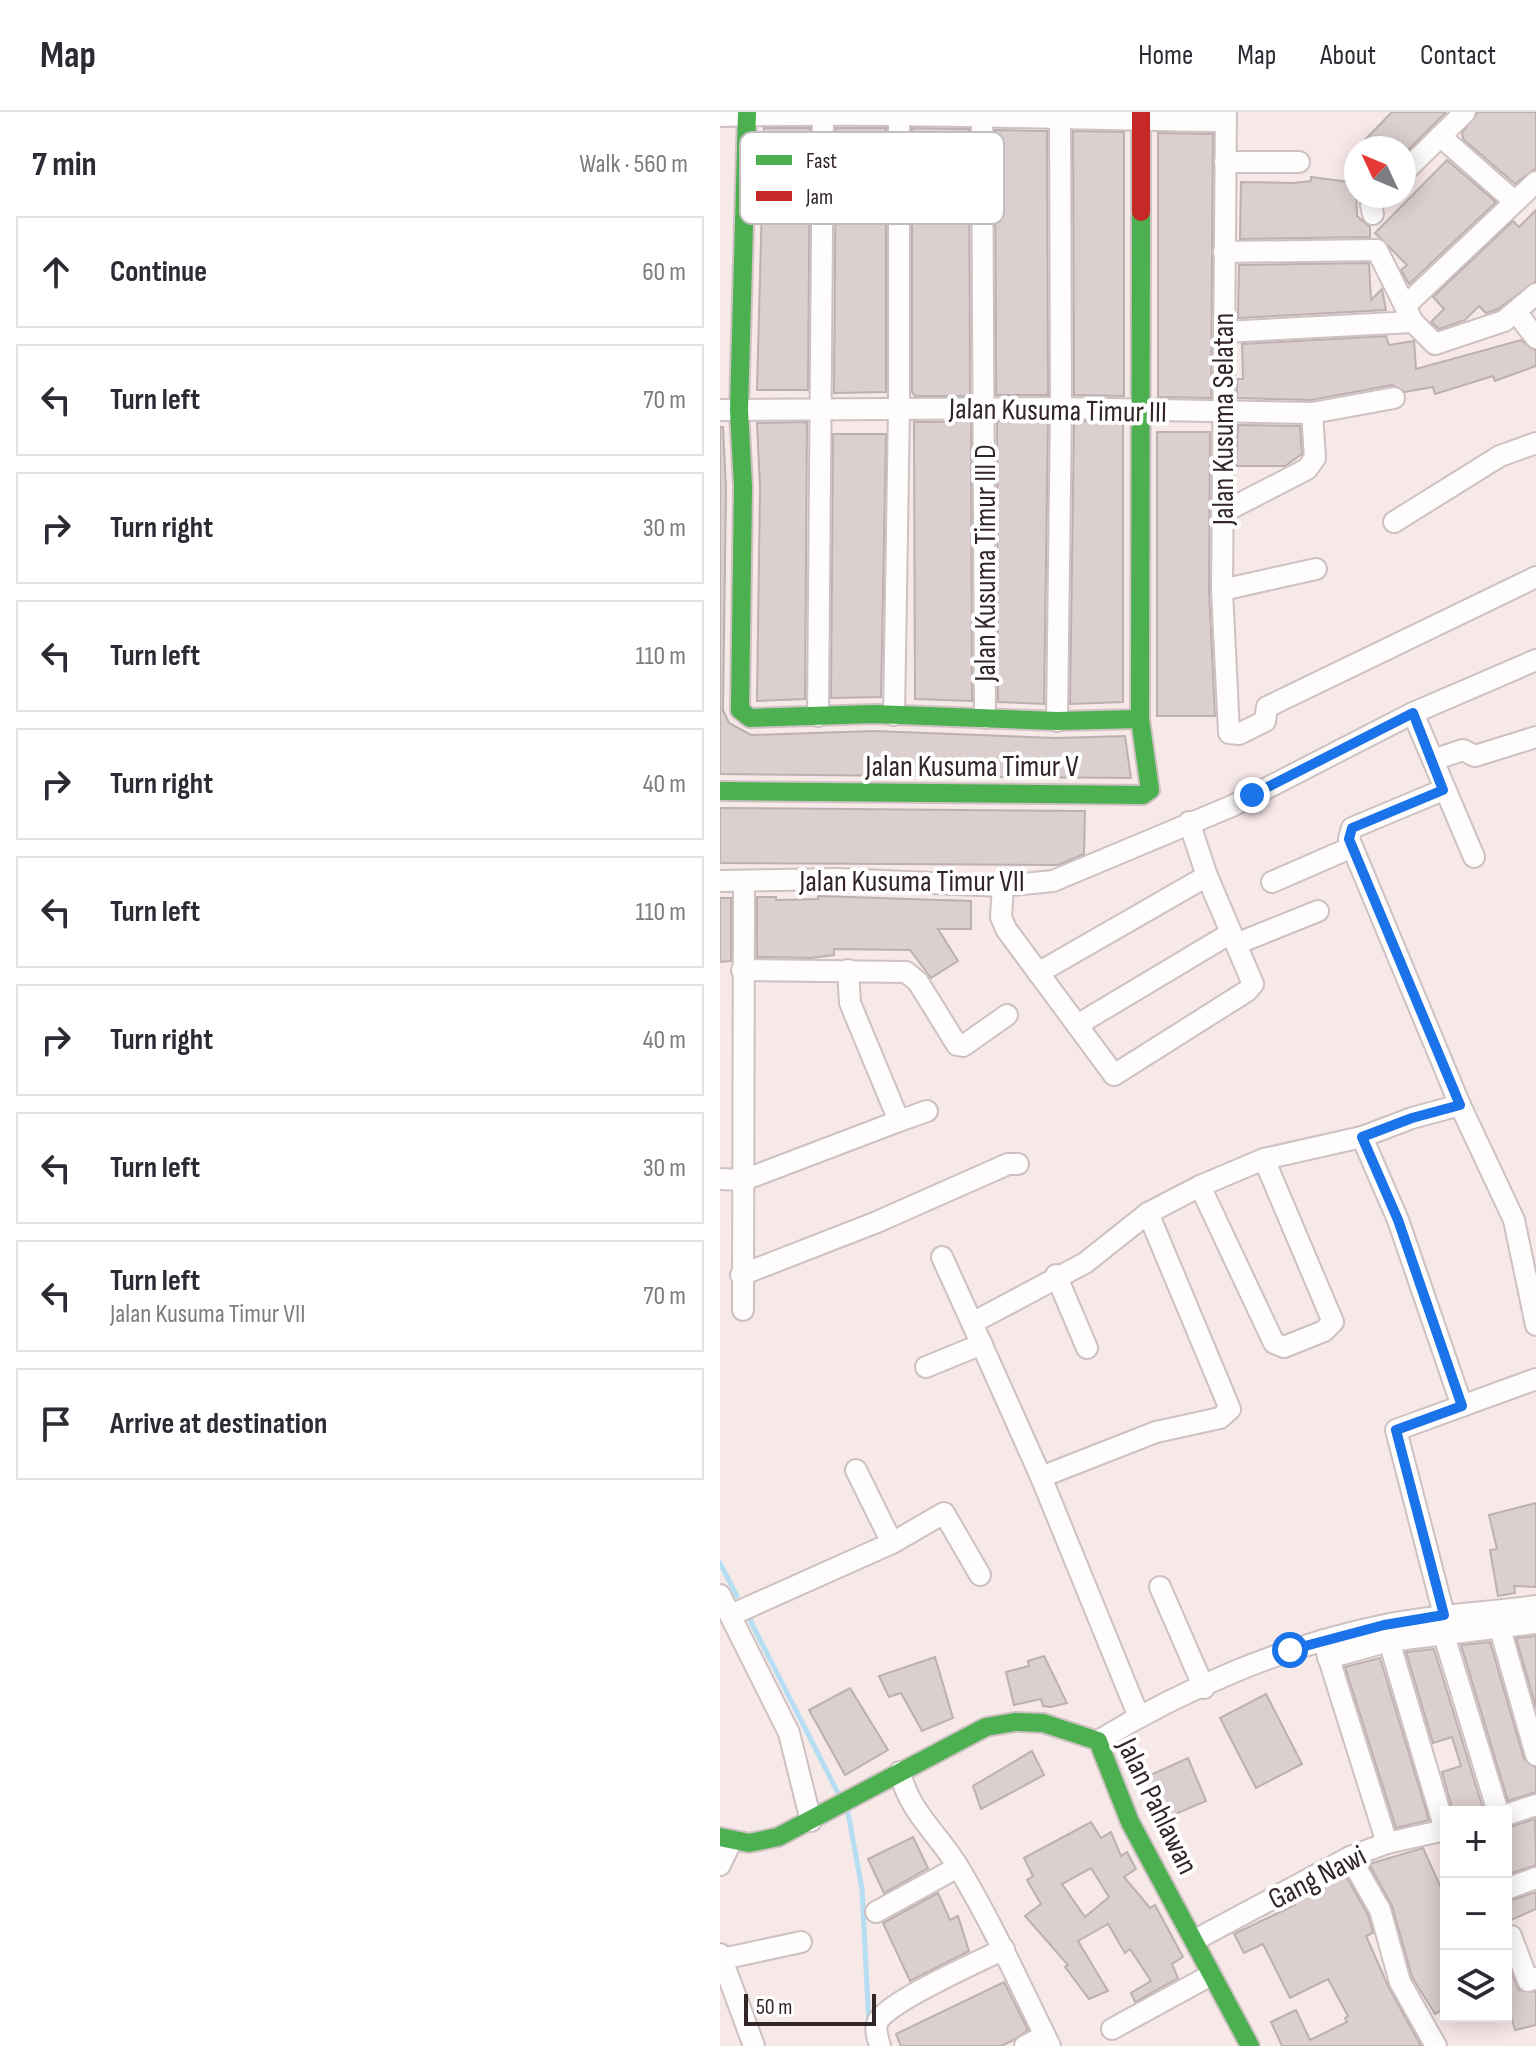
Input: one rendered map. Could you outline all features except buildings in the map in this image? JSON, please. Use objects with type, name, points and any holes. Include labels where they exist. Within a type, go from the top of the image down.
[{"type":"street","points":[[1416,160],[1465,112]]},
{"type":"street","points":[[720,116],[982,113],[1226,116]]},
{"type":"street","points":[[1057,721],[1061,408],[1060,115]]},
{"type":"street","points":[[741,224],[730,410],[743,487],[740,710],[750,718],[894,715],[1057,721],[1140,719],[1143,409],[1141,116]]},
{"type":"street","name":"Jalan Kusuma Selatan","points":[[1226,116],[1222,590],[1226,726],[1229,733],[1239,734],[1265,721],[1267,707],[1536,577]]},
{"type":"street","points":[[1440,136],[1514,201]]},
{"type":"street","points":[[1225,162],[1299,162]]},
{"type":"street","points":[[1224,332],[1409,314],[1514,201],[1536,182]]},
{"type":"street","points":[[818,716],[822,224]]},
{"type":"street","points":[[894,715],[899,224]]},
{"type":"street","name":"Jalan Kusuma Timur III D","points":[[983,224],[985,718]]},
{"type":"street","points":[[1224,252],[1377,250],[1409,314],[1431,342],[1441,344],[1499,323],[1536,294]]},
{"type":"street","points":[[1516,312],[1536,338]]},
{"type":"street","name":"Jalan Kusuma Timur III","points":[[730,410],[1061,408],[1223,414],[1312,413],[1394,398]]},
{"type":"street","points":[[1222,513],[1307,469],[1315,458],[1312,413]]},
{"type":"street","points":[[1394,522],[1500,456],[1536,443]]},
{"type":"street","points":[[1222,590],[1316,569]]},
{"type":"street","name":"Jalan Kusuma Timur VII","points":[[720,881],[836,879],[1003,886],[1070,876],[1232,806],[1413,713],[1536,660]]},
{"type":"street","points":[[1413,713],[1443,790],[1474,857]]},
{"type":"street","name":"Jalan Kusuma Timur V","points":[[720,791],[1143,795],[1150,790],[1140,719]]},
{"type":"street","points":[[1433,760],[1466,749],[1475,756],[1536,737]]},
{"type":"street","points":[[1443,790],[1352,828],[1350,848],[1408,976],[1460,1105],[1514,1220],[1536,1325]]},
{"type":"street","points":[[1003,886],[1001,917],[1038,973],[1114,1075],[1250,989],[1253,984],[1207,876],[1189,822]]},
{"type":"street","points":[[1272,882],[1350,848]]},
{"type":"street","points":[[1038,973],[1207,876]]},
{"type":"street","points":[[743,1310],[744,882]]},
{"type":"street","points":[[1077,1025],[1233,939],[1318,911]]},
{"type":"street","points":[[742,970],[892,970],[912,975],[957,1045],[963,1046],[1007,1015]]},
{"type":"street","points":[[848,970],[850,1003],[899,1121]]},
{"type":"street","points":[[972,1323],[1056,1275],[1085,1263],[1148,1213],[1200,1186],[1264,1159],[1362,1137],[1412,1118],[1460,1105]]},
{"type":"street","points":[[720,1179],[744,1180],[927,1111]]},
{"type":"street","points":[[1362,1137],[1413,1260],[1462,1406]]},
{"type":"street","points":[[1200,1186],[1274,1343],[1284,1347],[1298,1342],[1324,1331],[1333,1322],[1264,1159]]},
{"type":"street","points":[[741,1275],[877,1222],[1008,1164],[1018,1164]]},
{"type":"street","points":[[1041,1477],[1156,1432],[1220,1418],[1230,1409],[1148,1213]]},
{"type":"street","points":[[942,1257],[1041,1477],[1139,1717]]},
{"type":"street","points":[[1056,1275],[1087,1348]]},
{"type":"street","points":[[926,1367],[982,1344]]},
{"type":"street","points":[[1496,1806],[1444,1623],[1396,1430],[1536,1379]]},
{"type":"street","points":[[856,1470],[892,1543]]},
{"type":"street","points":[[731,1615],[892,1543],[944,1513],[980,1575]]},
{"type":"street","points":[[1160,1587],[1204,1688]]},
{"type":"street","points":[[720,1595],[789,1733],[811,1821]]},
{"type":"street","points":[[1098,1741],[1139,1717],[1204,1688],[1326,1649],[1536,1606]]},
{"type":"street","points":[[1326,1649],[1389,1641],[1444,1623],[1536,1623]]},
{"type":"street","points":[[1499,1625],[1536,1755]]},
{"type":"street","points":[[1389,1641],[1440,1814]]},
{"type":"street","points":[[1326,1649],[1387,1843]]},
{"type":"street","name":"Jalan Pahlawan","points":[[725,1840],[754,1844],[811,1821],[986,1727],[1014,1720],[1068,1727],[1098,1741],[1130,1822],[1250,2046]]},
{"type":"street","points":[[900,1772],[913,1809],[958,1867],[1004,1949],[1047,2041],[1025,2046]]},
{"type":"street","points":[[1512,1813],[1536,1805]]},
{"type":"street","name":"Gang Nawi","points":[[1195,1940],[1350,1857],[1387,1843],[1440,1832]]},
{"type":"street","points":[[720,1865],[725,1840]]},
{"type":"street","points":[[1350,1857],[1380,1910],[1400,1982],[1436,2046]]},
{"type":"street","points":[[876,1912],[958,1867]]},
{"type":"street","points":[[1512,1887],[1536,1878]]},
{"type":"street","points":[[1512,1939],[1528,1981],[1536,1978]]},
{"type":"street","points":[[754,2046],[721,1956],[801,1942]]},
{"type":"street","points":[[880,2046],[876,2027],[879,2020],[1004,1949]]},
{"type":"street","points":[[1112,2029],[1211,1975]]},
{"type":"waterway","points":[[720,1563],[737,1596]]},
{"type":"waterway","points":[[750,1620],[838,1793]]},
{"type":"waterway","points":[[848,1813],[862,1889],[869,2025]]},
{"type":"traffic: fast","points":[[746,132],[747,112]]},
{"type":"traffic: fast","points":[[720,791],[1143,795],[1150,790],[1140,719],[1141,212]]},
{"type":"traffic: fast","points":[[744,224],[739,410],[743,487],[740,710],[750,718],[874,714],[1057,721],[1140,719]]},
{"type":"traffic: fast","points":[[720,1837],[749,1843],[778,1837],[986,1727],[1015,1722],[1043,1723],[1098,1741],[1130,1822],[1250,2046]]},
{"type":"traffic: jam","points":[[1141,112],[1141,212]]},
{"type":"route","points":[[1252,795],[1413,713],[1443,790],[1352,828],[1350,848],[1408,976],[1460,1105],[1412,1118],[1362,1137],[1423,1286],[1462,1406],[1396,1430],[1420,1512],[1444,1615],[1384,1625],[1290,1650]]}]
